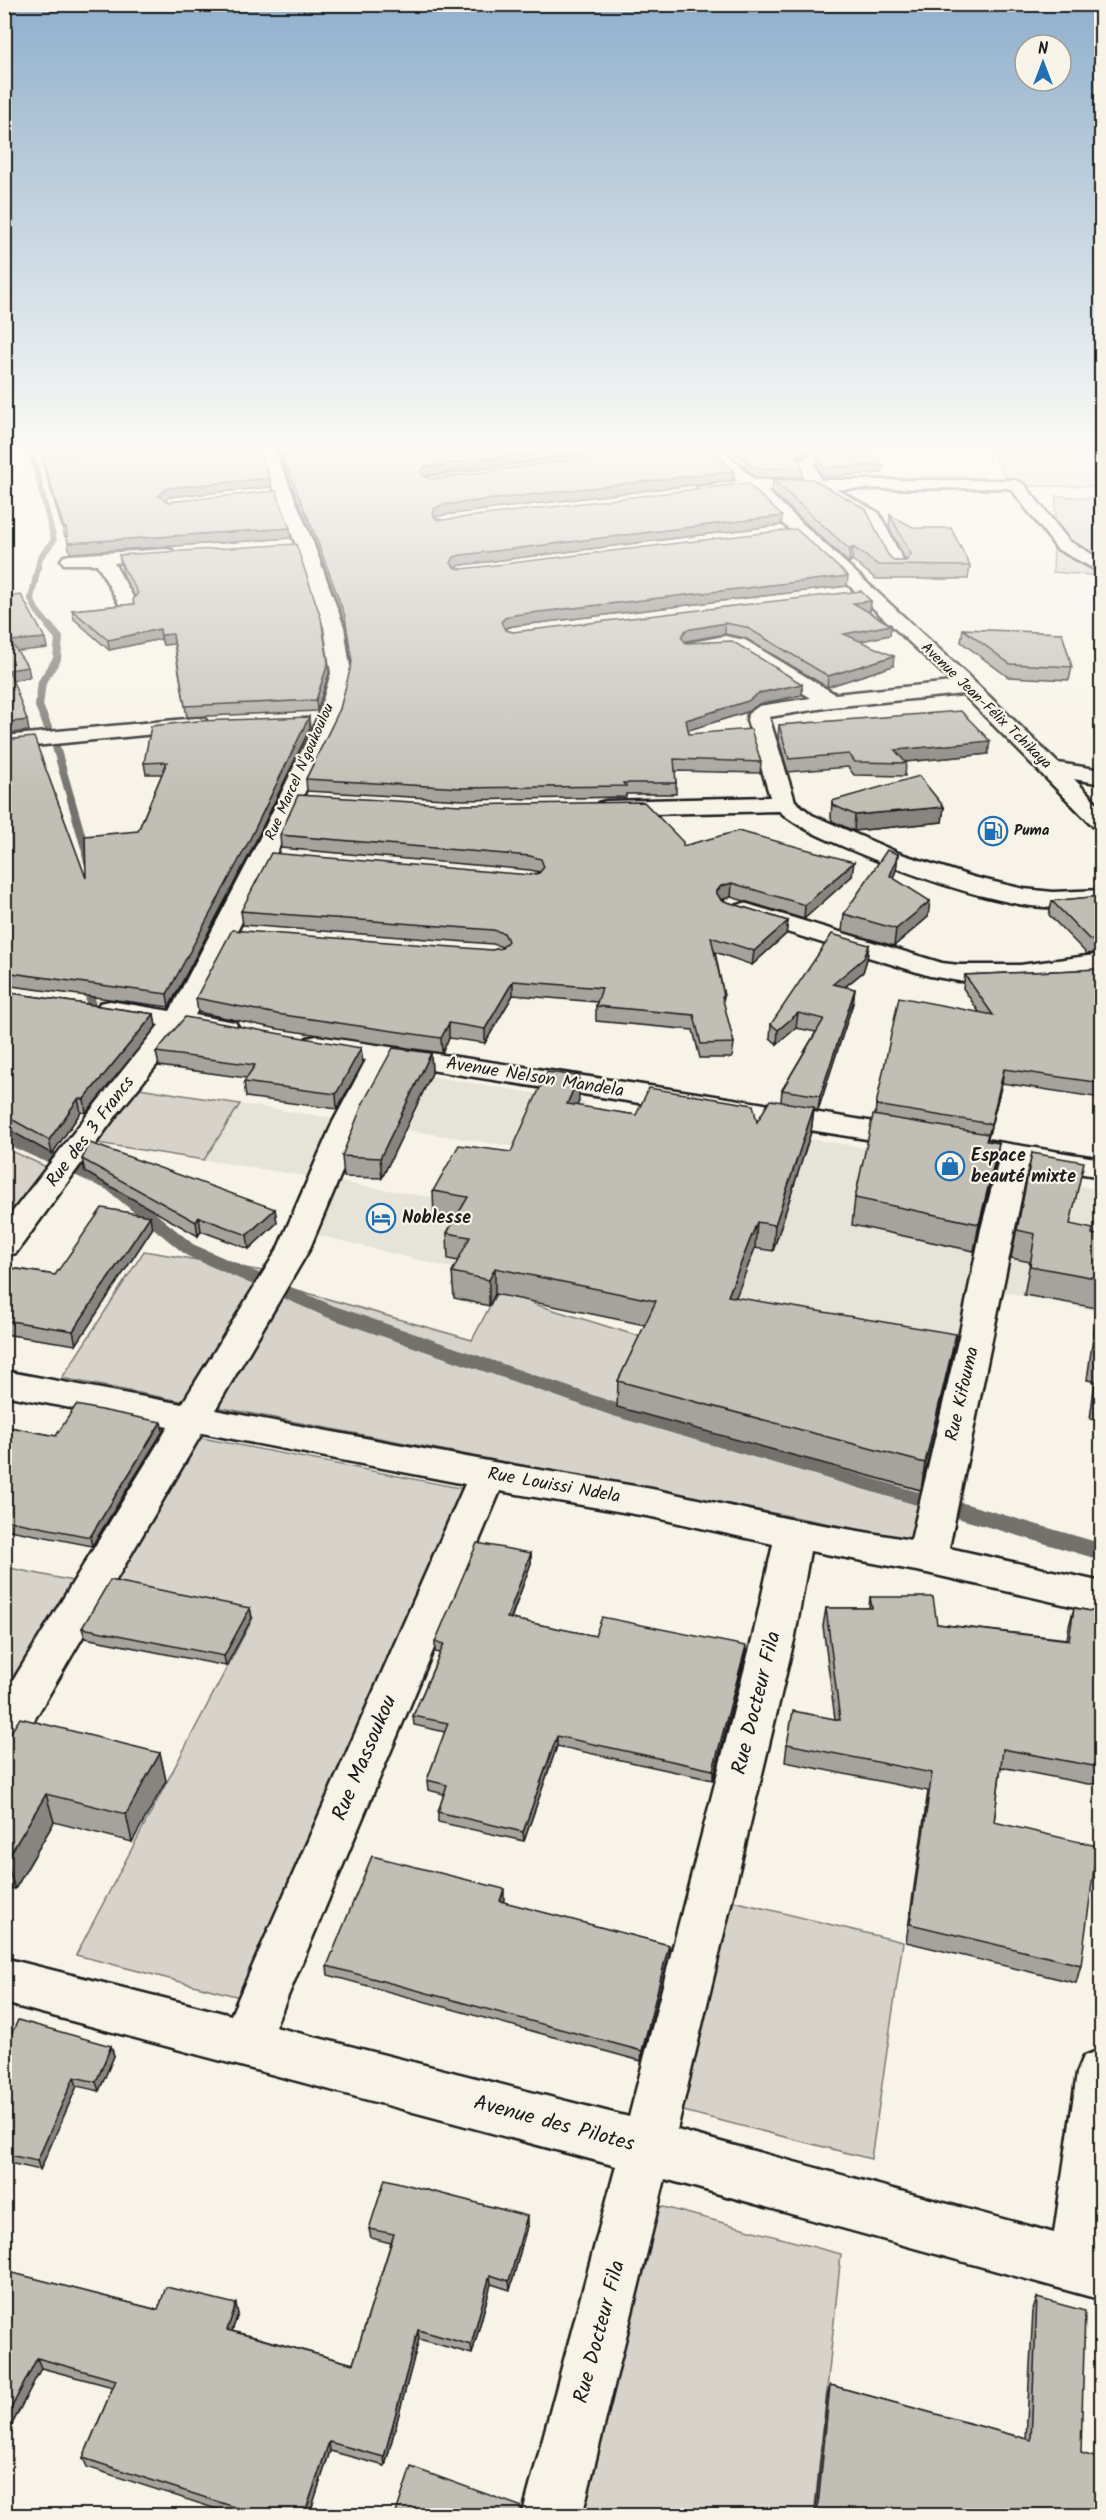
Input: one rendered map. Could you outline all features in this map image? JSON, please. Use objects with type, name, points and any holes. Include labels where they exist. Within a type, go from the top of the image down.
[{"type":"street","points":[[106,564],[128,604]]},
{"type":"street","name":"Rue Marcel N'goukoulou","points":[[179,1019],[235,935],[274,857],[300,800],[327,719],[340,673],[334,627],[312,564]]},
{"type":"street","name":"Avenue Jean-Félix Tchikaya","points":[[837,564],[1053,770],[1101,822]]},
{"type":"street","points":[[896,564],[898,568]]},
{"type":"street","points":[[843,595],[867,592]]},
{"type":"street","points":[[693,647],[725,642],[738,644],[831,701]]},
{"type":"street","points":[[968,687],[831,701],[766,710],[759,714],[758,720],[784,804],[804,820],[891,859],[965,883],[1024,897],[1053,900],[1101,898]]},
{"type":"street","points":[[304,720],[327,719]]},
{"type":"street","points":[[4,743],[136,728],[222,723]]},
{"type":"street","points":[[1053,770],[1101,777]]},
{"type":"street","points":[[580,808],[784,804]]},
{"type":"street","points":[[730,907],[939,970],[963,975],[990,975],[1101,962]]},
{"type":"street","points":[[86,1006],[179,1019],[256,1034]]},
{"type":"street","name":"Rue des 3 Francs","points":[[4,1246],[108,1107],[179,1019]]},
{"type":"street","name":"Avenue Nelson Mandela","points":[[290,1040],[703,1103],[1101,1168]]},
{"type":"street","points":[[4,1733],[292,1250],[348,1122],[384,1054]]},
{"type":"street","name":"Rue Kifouma","points":[[927,1557],[977,1332],[996,1229],[1008,1192],[1010,1173],[1016,1155]]},
{"type":"street","name":"Rue Louissi Ndela","points":[[4,1383],[488,1475],[652,1503],[794,1534],[927,1557],[1101,1598]]},
{"type":"street","name":"Rue Massoukou","points":[[244,2042],[488,1475]]},
{"type":"street","name":"Rue Docteur Fila","points":[[552,2516],[648,2148],[774,1636],[794,1534]]},
{"type":"street","name":"Avenue des Pilotes","points":[[4,1980],[648,2148],[1089,2270]]},
{"type":"street","points":[[1089,2270],[1101,2073]]},
{"type":"shaded area","points":[[1053,564],[1101,564],[1101,576],[1053,572]]},
{"type":"shaded area","points":[[430,1076],[586,1102],[560,1154],[407,1130]]},
{"type":"shaded area","points":[[139,1088],[240,1104],[204,1160],[97,1143]]},
{"type":"shaded area","points":[[240,1104],[340,1119],[312,1177],[204,1160]]},
{"type":"shaded area","points":[[647,1112],[995,1169],[963,1305],[975,1308],[931,1493],[617,1407],[648,1339]]},
{"type":"shaded area","points":[[5,1148],[51,1169],[21,1207],[5,1205]]},
{"type":"shaded area","points":[[1029,1176],[1101,1190],[1101,1312],[1004,1292]]},
{"type":"shaded area","points":[[338,1182],[574,1220],[539,1290],[314,1234]]},
{"type":"shaded area","points":[[144,1251],[263,1271],[186,1402],[62,1378]]},
{"type":"shaded area","points":[[503,1281],[539,1290],[534,1304],[648,1339],[618,1407],[931,1493],[920,1541],[217,1407],[286,1287],[472,1340]]},
{"type":"shaded area","points":[[197,1437],[465,1489],[240,1997],[76,1955],[253,1618],[109,1588]]},
{"type":"shaded area","points":[[5,1567],[78,1582],[5,1705]]},
{"type":"shaded area","points":[[729,1900],[903,1942],[871,2159],[679,2110]]},
{"type":"shaded area","points":[[656,2205],[841,2254],[814,2515],[578,2516]]},
{"type":"building","points":[[122,564],[303,564],[321,618],[328,663],[316,700],[185,706],[173,634],[161,635],[160,629],[108,640],[72,610],[134,604],[133,600],[138,593]]},
{"type":"building","points":[[326,564],[451,564],[455,568],[462,569],[507,564],[834,564],[848,576],[513,615],[501,622],[505,630],[513,632],[861,591],[871,601],[853,603],[891,625],[844,634],[894,656],[828,676],[746,627],[725,623],[686,630],[681,637],[686,643],[732,641],[802,684],[759,693],[748,701],[686,720],[689,734],[751,729],[761,762],[674,759],[676,783],[623,783],[626,786],[462,788],[306,779],[340,709],[352,662],[345,616]]},
{"type":"building","points":[[876,564],[969,564],[970,566]]},
{"type":"building","points":[[4,593],[5,597],[21,595],[45,638],[10,641],[28,667],[9,670],[27,720],[4,723]]},
{"type":"building","points":[[963,629],[1062,633],[1072,667],[1010,664]]},
{"type":"building","points":[[961,711],[990,741],[895,750],[906,763],[855,762],[849,754],[789,759],[779,725]]},
{"type":"building","points":[[309,717],[248,843],[167,994],[4,972],[4,740],[34,737],[86,878],[85,836],[138,831],[167,762],[144,763],[151,726],[198,721]]},
{"type":"building","points":[[919,776],[944,807],[855,815],[833,805],[832,801]]},
{"type":"building","points":[[298,795],[461,805],[644,802],[683,842],[683,846],[738,831],[854,862],[805,905],[732,883],[721,886],[716,892],[721,900],[788,921],[754,951],[711,937],[734,1043],[701,1044],[694,1015],[596,1006],[602,988],[513,981],[485,1029],[449,1023],[441,1038],[277,1014],[196,998],[232,930],[492,950],[502,948],[508,941],[504,933],[493,930],[241,911],[271,853],[530,875],[539,873],[544,867],[541,859],[530,856],[280,835]]},
{"type":"building","points":[[887,850],[898,854],[890,876],[930,901],[896,929],[844,914]]},
{"type":"building","points":[[1101,896],[1101,939],[1090,940],[1052,901]]},
{"type":"building","points":[[832,934],[869,945],[864,958],[833,984],[855,989],[820,1096],[782,1090],[824,1019],[798,1013],[778,1030],[771,1024]]},
{"type":"building","points":[[1101,969],[1101,1083],[1004,1069],[991,1124],[876,1105],[899,997],[993,1015],[965,975]]},
{"type":"building","points":[[4,992],[154,1014],[84,1099],[78,1099],[49,1140],[4,1115]]},
{"type":"building","points":[[185,1017],[361,1048],[336,1094],[244,1082],[255,1065],[156,1052]]},
{"type":"building","points":[[393,1048],[431,1053],[380,1158],[342,1156],[363,1103]]},
{"type":"building","points":[[547,1072],[579,1076],[567,1104],[636,1115],[649,1088],[753,1105],[757,1122],[770,1100],[814,1107],[775,1225],[757,1222],[728,1296],[956,1334],[925,1463],[618,1381],[656,1301],[495,1268],[489,1280],[452,1272],[470,1237],[447,1233],[468,1197],[433,1191],[459,1145],[511,1152]]},
{"type":"building","points":[[873,1115],[988,1134],[986,1141],[999,1143],[979,1224],[855,1198]]},
{"type":"building","points":[[90,1143],[275,1209],[247,1235],[199,1217],[196,1222],[82,1159]]},
{"type":"building","points":[[1032,1153],[1084,1162],[1070,1224],[1093,1229],[1092,1234],[1101,1236],[1101,1279],[1030,1266],[1035,1234],[1017,1230]]},
{"type":"building","points":[[102,1208],[150,1216],[73,1331],[4,1320],[4,1267],[55,1275]]},
{"type":"building","points":[[1101,1300],[1101,1352],[1095,1351]]},
{"type":"building","points":[[1101,1357],[1101,1390],[1097,1389]]},
{"type":"building","points":[[76,1405],[161,1422],[90,1537],[4,1520],[4,1426],[56,1436]]},
{"type":"building","points":[[477,1543],[531,1553],[507,1618],[595,1636],[602,1617],[746,1646],[713,1770],[557,1736],[523,1832],[438,1812],[447,1785],[427,1780],[448,1723],[413,1716],[444,1644],[435,1642]]},
{"type":"building","points":[[110,1580],[250,1608],[224,1656],[82,1628]]},
{"type":"building","points":[[870,1597],[933,1597],[937,1624],[1069,1640],[1074,1608],[1101,1613],[1101,1766],[1003,1749],[994,1822],[1097,1846],[1081,1965],[910,1924],[932,1773],[787,1744],[793,1711],[840,1720],[826,1608],[872,1608]]},
{"type":"building","points":[[20,1718],[160,1753],[126,1814],[46,1794],[4,1861],[4,1743]]},
{"type":"building","points":[[372,1856],[504,1889],[500,1901],[669,1945],[642,2051],[327,1966]]},
{"type":"building","points":[[18,2020],[111,2046],[96,2082],[74,2077],[37,2161],[4,2154],[4,2036],[10,2037]]},
{"type":"building","points":[[385,2179],[527,2216],[509,2281],[490,2275],[471,2345],[418,2330],[384,2457],[329,2442],[304,2516],[262,2516],[83,2458],[116,2380],[37,2358],[4,2422],[4,2271],[158,2310],[166,2287],[236,2304],[227,2330],[353,2364],[394,2234],[369,2229]]},
{"type":"building","points":[[1037,2298],[1085,2311],[1081,2453],[1101,2459],[1101,2516],[817,2516],[830,2385],[1031,2440]]},
{"type":"building","points":[[411,2467],[520,2506],[522,2510],[520,2516],[395,2516]]},
{"type":"waterway","points":[[39,564],[31,599],[37,611],[51,628]]},
{"type":"waterway","points":[[49,626],[59,638],[57,659],[42,682],[39,706],[56,747],[87,855]]},
{"type":"waterway","points":[[87,854],[89,862]]},
{"type":"waterway","points":[[90,1020],[91,980]]},
{"type":"waterway","points":[[4,1138],[18,1141]]},
{"type":"waterway","points":[[13,1140],[110,1184],[190,1250],[329,1311],[616,1410],[926,1501]]},
{"type":"waterway","points":[[921,1499],[1102,1552]]},
{"type":"place","name":"Puma","points":[[993,831]]},
{"type":"place","name":"Espace beauté mixte","points":[[950,1166]]},
{"type":"place","name":"Noblesse","points":[[381,1218]]}]
